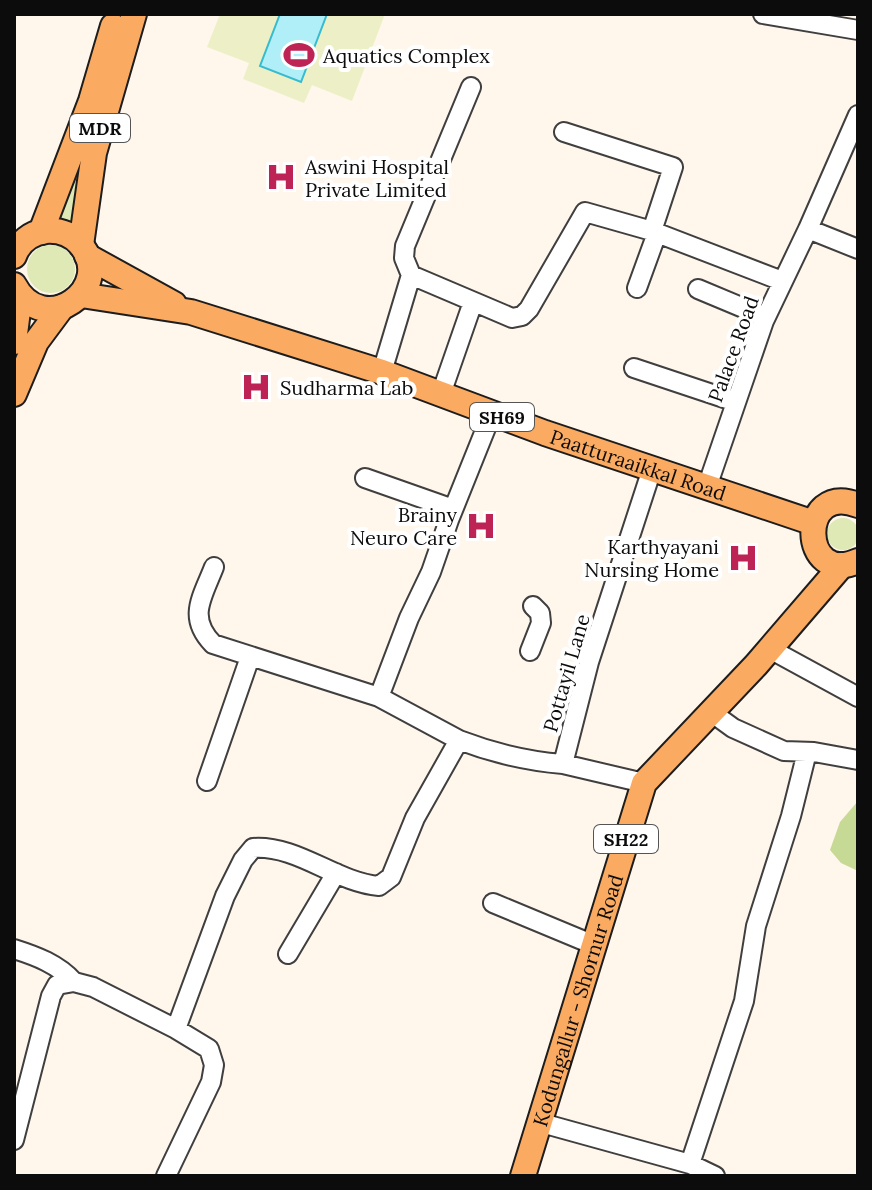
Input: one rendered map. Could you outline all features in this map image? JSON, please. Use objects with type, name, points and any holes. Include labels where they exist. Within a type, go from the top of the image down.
[{"type":"main road","name":"MDR","points":[[84,251],[98,95],[117,14]]},
{"type":"main road","name":"MDR","points":[[24,242],[98,95],[134,14]]},
{"type":"main road","name":"SH69","points":[[24,242],[63,233],[84,251],[191,312]]},
{"type":"main road","points":[[14,394],[36,342],[88,283],[90,269],[84,251]]},
{"type":"main road","name":"SH69","points":[[17,290],[39,307],[71,301],[191,312]]},
{"type":"main road","points":[[14,342],[17,290]]},
{"type":"main road","name":"Paatturaaikkal Road","points":[[191,312],[382,372],[652,469],[814,523]]},
{"type":"main road","points":[[850,563],[830,562],[821,555],[814,546],[814,523],[829,505],[843,502],[858,505]]},
{"type":"main road","name":"Kodungallur - Shornur Road","points":[[523,1176],[644,783],[850,563]]},
{"type":"street","points":[[763,14],[823,19],[858,30]]},
{"type":"street","points":[[382,372],[411,275],[404,258],[405,246],[471,87]]},
{"type":"street","name":"Palace Road","points":[[707,487],[765,317],[858,115]]},
{"type":"street","points":[[564,132],[673,167],[637,288]]},
{"type":"street","points":[[411,275],[512,318],[522,316],[585,212],[654,232],[782,281]]},
{"type":"street","points":[[808,229],[858,249]]},
{"type":"street","points":[[698,289],[765,317]]},
{"type":"street","points":[[441,394],[473,302]]},
{"type":"street","points":[[634,368],[736,402]]},
{"type":"street","points":[[379,697],[492,413]]},
{"type":"street","name":"Pottayil Lane","points":[[644,783],[563,764],[589,662],[652,469]]},
{"type":"street","points":[[365,478],[453,509]]},
{"type":"street","points":[[214,567],[197,621],[213,644],[379,697],[459,740],[491,752],[533,762],[563,764]]},
{"type":"street","points":[[530,651],[541,623],[540,613],[533,606]]},
{"type":"street","points":[[770,649],[858,697]]},
{"type":"street","points":[[207,781],[250,657]]},
{"type":"street","points":[[711,712],[733,728],[784,751],[858,760]]},
{"type":"street","points":[[176,1029],[225,896],[243,860],[253,848],[271,847],[362,885],[379,886],[391,877],[415,818],[459,740]]},
{"type":"street","points":[[690,1164],[744,1001],[756,926],[791,816],[807,752]]},
{"type":"street","points":[[288,954],[336,873]]},
{"type":"street","points":[[493,903],[594,945]]},
{"type":"street","points":[[14,949],[64,971],[74,982]]},
{"type":"street","points":[[14,1140],[51,996],[57,985],[74,982],[93,987],[209,1049],[214,1065],[211,1082],[166,1176]]},
{"type":"street","points":[[538,1122],[690,1164],[715,1176]]},
{"type":"green space","name":"Aquatics Complex","points":[[220,14],[385,14],[352,101],[312,85],[304,103],[243,79],[249,63],[207,47]]},
{"type":"green space","points":[[82,159],[73,227],[54,221]]},
{"type":"green space","points":[[51,245],[60,246],[68,252],[74,260],[74,278],[68,286],[60,292],[51,293],[42,292],[34,286],[28,278],[27,269],[28,260],[34,252],[42,246]]},
{"type":"green space","points":[[843,518],[854,523],[859,534],[854,545],[843,550],[832,545],[827,534],[832,523]]},
{"type":"green space","points":[[858,801],[858,871],[841,863],[830,850],[840,822]]},
{"type":"water","points":[[280,14],[327,14],[301,82],[260,66]]},
{"type":"place","name":"Aquatics Complex","points":[[299,55]]},
{"type":"place","name":"Aswini Hospital Private Limited","points":[[281,177]]},
{"type":"place","name":"Sudharma Lab","points":[[256,387]]},
{"type":"place","name":"Brainy Neuro Care","points":[[481,526]]},
{"type":"place","name":"Karthyayani Nursing Home","points":[[743,558]]}]
